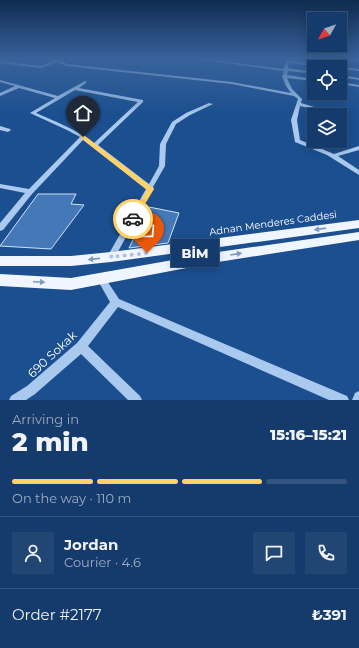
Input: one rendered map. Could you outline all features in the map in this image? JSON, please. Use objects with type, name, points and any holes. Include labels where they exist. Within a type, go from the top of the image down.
[{"type":"main road","name":"Adnan Menderes Caddesi","points":[[0,261],[71,261],[111,257],[359,224]]},
{"type":"main road","points":[[0,280],[71,284],[218,257],[359,236]]},
{"type":"street","points":[[183,78],[232,83],[295,95]]},
{"type":"street","points":[[284,78],[295,95],[300,99],[294,120],[297,141],[323,150],[359,173]]},
{"type":"street","points":[[0,81],[57,97]]},
{"type":"street","points":[[85,82],[32,113],[69,129],[83,137],[151,189]]},
{"type":"street","points":[[347,84],[359,86]]},
{"type":"street","points":[[0,95],[19,86]]},
{"type":"street","points":[[74,88],[142,101],[95,145]]},
{"type":"street","points":[[111,257],[151,189],[162,166],[163,144],[174,123],[188,114],[211,104]]},
{"type":"street","points":[[299,104],[314,108]]},
{"type":"street","points":[[0,128],[8,130]]},
{"type":"street","points":[[0,228],[30,192],[83,137]]},
{"type":"street","points":[[334,156],[359,148]]},
{"type":"street","points":[[0,186],[30,192]]},
{"type":"street","points":[[101,279],[116,302],[343,400]]},
{"type":"street","name":"690 Sokak","points":[[15,400],[31,390],[81,347],[116,302]]},
{"type":"street","points":[[81,347],[136,400]]},
{"type":"building","points":[[38,194],[76,194],[71,204],[84,205],[51,249],[0,246]]},
{"type":"building","points":[[149,207],[179,213],[168,243],[129,248]]},
{"type":"way so far","points":[[133,219],[111,257],[147,253]]},
{"type":"place","name":"BİM","points":[[147,253]]},
{"type":"route","points":[[83,137],[151,189],[133,219]]}]
